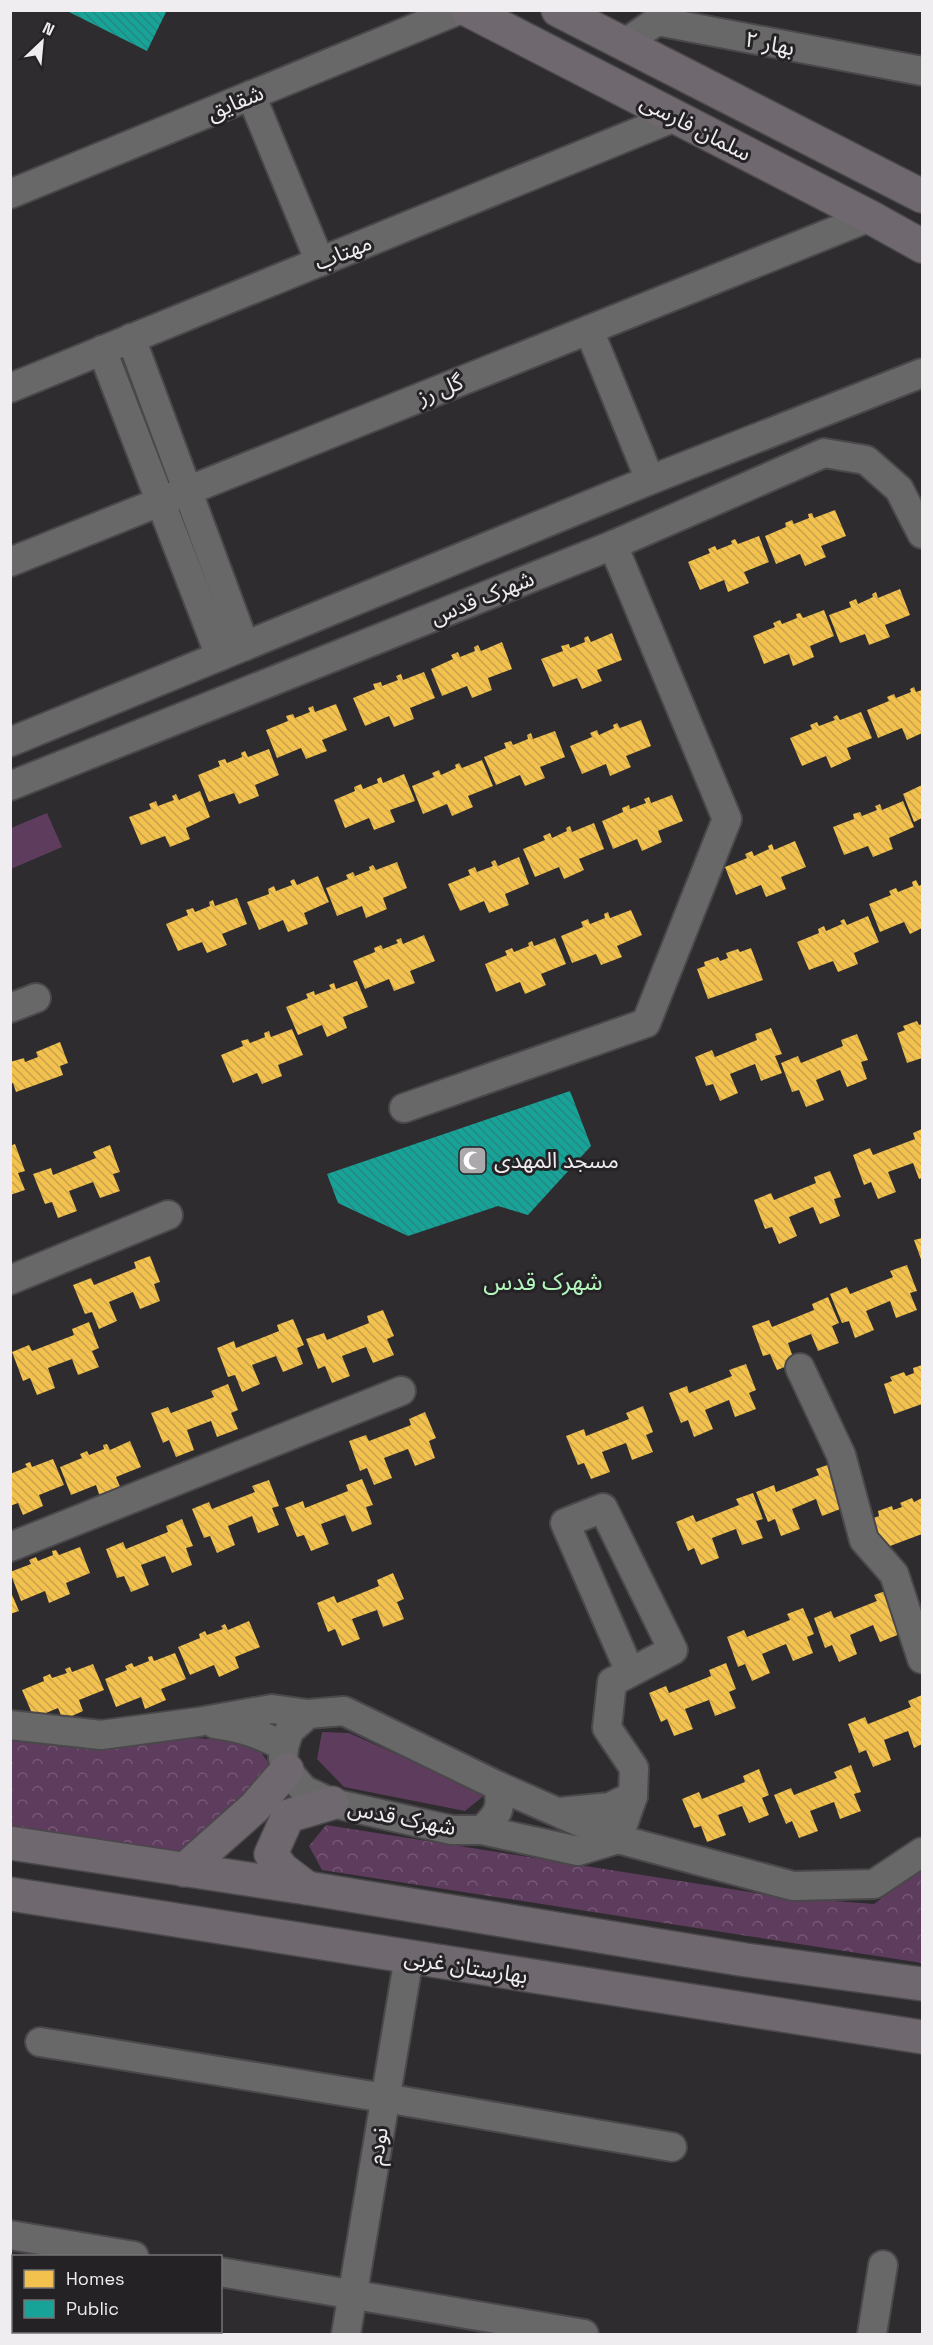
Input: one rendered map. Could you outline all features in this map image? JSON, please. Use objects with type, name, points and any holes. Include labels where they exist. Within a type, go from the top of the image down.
[{"type":"main road","name":"سلمان فارسی","points":[[468,10],[922,246]]},
{"type":"main road","name":"سلمان فارسی","points":[[558,10],[922,196]]},
{"type":"main road","points":[[184,1870],[255,1807],[285,1758]]},
{"type":"main road","points":[[307,1888],[282,1869],[272,1854],[288,1816],[332,1803]]},
{"type":"main road","points":[[10,1843],[307,1888],[746,1960],[922,1984]]},
{"type":"main road","name":"بهارستان غربی","points":[[10,1893],[922,2037]]},
{"type":"street","name":"شقايق","points":[[10,194],[459,10]]},
{"type":"street","name":"بهار ۲","points":[[624,44],[657,21],[922,72]]},
{"type":"street","points":[[251,95],[320,262]]},
{"type":"street","name":"مهتاب","points":[[10,388],[675,117]]},
{"type":"street","name":"گل رز","points":[[10,562],[870,217]]},
{"type":"street","points":[[589,330],[650,480]]},
{"type":"street","points":[[131,338],[187,491],[232,651]]},
{"type":"street","points":[[102,350],[160,502],[232,651]]},
{"type":"street","points":[[10,741],[650,480],[922,373]]},
{"type":"street","name":"شهرک قدس","points":[[10,786],[613,545],[824,453],[866,460],[899,489],[922,534]]},
{"type":"street","points":[[404,1108],[646,1023],[727,819],[613,545]]},
{"type":"street","points":[[10,1280],[168,1215]]},
{"type":"street","points":[[800,1368],[841,1455],[864,1540],[894,1574],[922,1659]]},
{"type":"street","points":[[10,1547],[400,1391]]},
{"type":"street","points":[[618,1839],[633,1796],[634,1768],[607,1728],[612,1682],[673,1650],[603,1508],[565,1523],[630,1672]]},
{"type":"street","points":[[10,1725],[101,1735],[272,1709],[308,1714],[344,1711],[498,1786],[618,1839],[793,1886],[874,1884],[922,1852]]},
{"type":"street","points":[[285,1758],[289,1731],[308,1714]]},
{"type":"street","points":[[198,1722],[238,1727],[271,1739],[285,1758]]},
{"type":"street","name":"شهرک قدس","points":[[285,1758],[304,1790],[332,1803],[452,1830],[482,1830],[494,1819],[501,1803],[498,1786]]},
{"type":"street","points":[[555,1812],[610,1807],[633,1796]]},
{"type":"street","points":[[482,1830],[578,1851],[618,1839]]},
{"type":"street","name":"نودم","points":[[346,2334],[409,1957]]},
{"type":"street","points":[[39,2042],[672,2147]]},
{"type":"street","points":[[10,2235],[128,2255]]},
{"type":"street","points":[[872,2334],[883,2265]]},
{"type":"street","points":[[222,2272],[584,2334]]},
{"type":"green space","points":[[47,813],[62,847],[11,869],[11,828]]},
{"type":"green space","points":[[322,1732],[349,1733],[486,1794],[465,1811],[344,1787],[317,1759]]},
{"type":"green space","points":[[11,1733],[101,1745],[195,1738],[253,1742],[272,1767],[179,1860],[11,1829]]},
{"type":"green space","points":[[326,1825],[782,1897],[874,1904],[922,1868],[922,1963],[322,1870],[309,1846]]},
{"type":"building: Homes","points":[[835,510],[846,536],[821,546],[826,557],[805,566],[800,554],[776,564],[765,536],[786,527],[785,523],[792,520],[794,524],[809,518],[808,514],[812,513],[814,518]]},
{"type":"building: Homes","points":[[759,536],[769,562],[744,572],[749,583],[728,592],[724,580],[700,590],[688,562],[710,553],[708,549],[715,546],[717,550],[732,544],[731,541],[735,539],[738,544]]},
{"type":"building: Homes","points":[[900,589],[910,615],[885,625],[890,637],[869,645],[865,634],[840,643],[829,615],[851,607],[849,602],[856,599],[858,604],[873,597],[872,594],[876,592],[878,598]]},
{"type":"building: Homes","points":[[824,610],[834,636],[810,646],[814,657],[793,666],[789,654],[764,664],[753,636],[775,627],[773,623],[780,620],[782,624],[797,618],[796,614],[800,613],[803,618]]},
{"type":"building: Homes","points":[[612,633],[622,660],[597,670],[602,681],[582,689],[577,678],[553,687],[541,659],[563,651],[561,646],[569,644],[570,648],[585,642],[584,638],[588,636],[591,642]]},
{"type":"building: Homes","points":[[502,642],[512,669],[488,678],[492,690],[472,698],[467,686],[442,696],[431,669],[453,659],[451,655],[458,652],[460,657],[475,651],[474,647],[478,645],[481,651]]},
{"type":"building: Homes","points":[[424,672],[435,698],[410,708],[414,719],[394,727],[389,716],[365,726],[353,698],[375,689],[373,684],[381,682],[382,686],[398,680],[396,676],[401,674],[403,680]]},
{"type":"building: Homes","points":[[914,687],[916,692],[922,690],[922,733],[907,740],[902,728],[878,738],[867,710],[889,701],[887,697],[894,694],[896,698],[911,692],[910,689]]},
{"type":"building: Homes","points":[[336,704],[347,730],[322,740],[327,751],[306,759],[301,748],[277,758],[266,730],[288,721],[286,716],[293,714],[295,718],[310,712],[308,708],[313,706],[315,712]]},
{"type":"building: Homes","points":[[861,712],[872,738],[847,748],[851,759],[831,768],[826,756],[802,766],[790,738],[812,729],[810,725],[817,722],[819,726],[835,720],[833,717],[837,715],[840,720]]},
{"type":"building: Homes","points":[[641,720],[651,746],[626,756],[631,767],[610,776],[606,764],[582,774],[570,746],[592,737],[590,733],[597,730],[599,735],[614,728],[613,725],[617,723],[620,728]]},
{"type":"building: Homes","points":[[555,731],[565,757],[540,767],[545,778],[525,786],[520,775],[496,785],[484,757],[506,748],[504,743],[511,741],[513,745],[528,739],[527,735],[531,733],[533,739]]},
{"type":"building: Homes","points":[[269,749],[279,775],[255,785],[259,796],[239,804],[234,793],[209,802],[198,775],[220,766],[218,761],[225,759],[227,763],[242,757],[241,753],[245,751],[248,757]]},
{"type":"building: Homes","points":[[482,760],[493,786],[468,796],[473,807],[452,816],[447,804],[423,814],[412,786],[434,777],[432,773],[439,770],[441,775],[456,768],[455,765],[459,763],[462,768]]},
{"type":"building: Homes","points":[[404,774],[415,801],[390,810],[395,822],[374,830],[369,818],[345,828],[334,800],[355,791],[354,787],[361,784],[363,789],[378,783],[377,779],[381,777],[383,783]]},
{"type":"building: Homes","points":[[922,785],[922,818],[914,822],[903,794]]},
{"type":"building: Homes","points":[[200,791],[210,817],[186,828],[190,839],[170,847],[165,836],[141,845],[129,817],[151,809],[149,804],[156,801],[158,806],[174,800],[172,796],[176,794],[179,800]]},
{"type":"building: Homes","points":[[672,795],[683,821],[658,831],[662,842],[642,851],[637,839],[613,849],[602,821],[623,812],[622,808],[629,805],[630,809],[646,803],[644,799],[649,797],[651,803]]},
{"type":"building: Homes","points":[[903,801],[914,827],[889,838],[893,849],[873,857],[868,846],[844,855],[833,827],[854,819],[853,814],[860,812],[862,816],[877,810],[875,806],[880,804],[882,810]]},
{"type":"building: Homes","points":[[594,823],[604,849],[579,859],[584,870],[564,879],[559,867],[535,877],[523,849],[545,840],[543,836],[550,833],[552,838],[567,831],[566,828],[570,826],[572,832]]},
{"type":"building: Homes","points":[[795,841],[806,867],[781,877],[786,889],[766,897],[761,885],[736,895],[725,867],[747,858],[745,854],[752,851],[754,856],[769,849],[768,846],[772,844],[774,850]]},
{"type":"building: Homes","points":[[519,857],[529,884],[505,894],[509,905],[489,913],[484,901],[460,911],[448,884],[470,875],[468,870],[475,867],[477,872],[493,866],[491,862],[495,860],[498,866]]},
{"type":"building: Homes","points":[[397,862],[407,888],[383,898],[387,909],[366,918],[362,906],[337,916],[326,888],[348,879],[346,875],[353,872],[355,876],[370,870],[369,867],[373,865],[376,870]]},
{"type":"building: Homes","points":[[318,876],[329,902],[304,913],[308,924],[288,932],[283,920],[259,930],[247,902],[269,894],[268,889],[274,886],[276,891],[292,885],[290,881],[294,879],[297,885]]},
{"type":"building: Homes","points":[[916,880],[919,886],[922,884],[922,928],[910,934],[904,922],[880,932],[869,904],[891,895],[889,891],[896,888],[898,892],[913,886],[912,882]]},
{"type":"building: Homes","points":[[237,898],[247,924],[222,934],[227,945],[207,953],[202,942],[178,951],[166,924],[188,915],[186,910],[193,908],[195,912],[210,906],[209,902],[213,900],[215,906]]},
{"type":"building: Homes","points":[[631,910],[642,935],[617,946],[622,957],[601,965],[596,954],[572,963],[561,936],[583,927],[581,922],[588,919],[590,924],[605,918],[604,914],[608,912],[610,918]]},
{"type":"building: Homes","points":[[868,916],[879,942],[854,953],[858,964],[838,972],[833,961],[809,970],[797,942],[819,933],[818,929],[824,926],[826,931],[842,924],[840,921],[844,919],[847,925]]},
{"type":"building: Homes","points":[[424,935],[435,961],[410,971],[415,983],[394,991],[389,979],[365,989],[353,961],[375,952],[374,948],[381,945],[383,949],[398,943],[396,940],[401,938],[403,944]]},
{"type":"building: Homes","points":[[555,938],[566,964],[541,974],[546,985],[525,994],[520,982],[496,992],[485,964],[507,955],[505,951],[512,948],[514,952],[529,946],[528,943],[532,941],[534,946]]},
{"type":"building: Homes","points":[[751,948],[763,980],[708,999],[697,969],[705,966],[704,962],[718,957],[720,961],[728,958],[726,953]]},
{"type":"building: Homes","points":[[357,981],[368,1007],[343,1017],[347,1028],[327,1037],[322,1025],[298,1035],[286,1007],[308,998],[306,994],[314,991],[315,995],[331,989],[329,985],[334,983],[336,989]]},
{"type":"building: Homes","points":[[917,1021],[919,1025],[922,1024],[922,1058],[907,1063],[897,1033],[905,1030],[903,1026]]},
{"type":"building: Homes","points":[[771,1028],[782,1054],[775,1056],[782,1073],[761,1081],[755,1064],[730,1074],[738,1093],[720,1101],[713,1084],[706,1086],[695,1057],[712,1050],[715,1057],[757,1040],[755,1034]]},
{"type":"building: Homes","points":[[292,1029],[303,1055],[278,1065],[282,1076],[262,1084],[257,1073],[233,1083],[221,1055],[243,1046],[241,1041],[248,1039],[250,1043],[265,1037],[264,1033],[269,1031],[271,1037]]},
{"type":"building: Homes","points":[[857,1034],[868,1060],[861,1062],[867,1079],[847,1087],[840,1070],[816,1080],[824,1100],[806,1107],[799,1090],[792,1092],[781,1063],[798,1056],[801,1063],[843,1046],[841,1040]]},
{"type":"building: Homes","points":[[60,1042],[68,1063],[60,1066],[63,1075],[16,1092],[13,1083],[10,1084],[10,1062],[24,1058],[25,1062],[38,1057],[36,1052]]},
{"type":"building: Homes","points":[[922,1129],[922,1178],[919,1179],[913,1163],[888,1172],[896,1192],[878,1199],[871,1182],[864,1185],[853,1155],[870,1148],[873,1155],[915,1139],[913,1133]]},
{"type":"building: Homes","points":[[15,1144],[25,1171],[18,1173],[25,1190],[10,1195],[10,1146]]},
{"type":"building: Homes","points":[[110,1145],[120,1172],[113,1174],[120,1191],[100,1198],[93,1182],[69,1191],[77,1211],[58,1218],[52,1202],[45,1204],[33,1174],[51,1168],[53,1175],[96,1158],[93,1152]]},
{"type":"building: Homes","points":[[830,1171],[841,1197],[834,1199],[840,1216],[820,1224],[813,1207],[789,1217],[797,1236],[779,1244],[772,1227],[765,1229],[754,1200],[771,1193],[774,1200],[816,1183],[814,1177]]},
{"type":"building: Homes","points":[[922,1238],[922,1262],[914,1240]]},
{"type":"building: Homes","points":[[150,1256],[160,1282],[154,1284],[160,1301],[140,1309],[133,1292],[109,1302],[117,1321],[99,1329],[92,1312],[85,1314],[73,1285],[91,1278],[94,1285],[136,1268],[134,1262]]},
{"type":"building: Homes","points":[[907,1265],[917,1291],[910,1293],[917,1310],[896,1318],[890,1301],[866,1311],[874,1330],[855,1338],[849,1321],[842,1323],[830,1294],[847,1287],[850,1294],[893,1277],[890,1271]]},
{"type":"building: Homes","points":[[828,1297],[839,1323],[832,1326],[839,1343],[818,1351],[811,1334],[788,1343],[795,1363],[777,1370],[770,1354],[763,1356],[752,1326],[769,1320],[772,1327],[814,1310],[812,1304]]},
{"type":"building: Homes","points":[[383,1310],[394,1336],[387,1339],[394,1355],[373,1363],[366,1347],[342,1356],[350,1376],[332,1383],[325,1366],[318,1369],[306,1339],[324,1333],[327,1340],[369,1323],[367,1316]]},
{"type":"building: Homes","points":[[293,1319],[304,1345],[297,1348],[303,1364],[283,1372],[276,1356],[252,1365],[260,1384],[242,1392],[235,1375],[228,1377],[217,1348],[234,1341],[236,1348],[279,1331],[277,1325]]},
{"type":"building: Homes","points":[[89,1322],[99,1348],[92,1351],[99,1367],[78,1375],[72,1359],[48,1368],[55,1388],[37,1395],[30,1378],[23,1381],[12,1352],[29,1345],[32,1351],[74,1335],[72,1329]]},
{"type":"building: Homes","points":[[746,1364],[756,1390],[749,1393],[756,1409],[735,1417],[729,1400],[705,1410],[713,1429],[694,1437],[688,1420],[681,1423],[669,1393],[687,1386],[689,1393],[732,1376],[729,1370]]},
{"type":"building: Homes","points":[[922,1365],[922,1404],[894,1414],[884,1384],[892,1381],[890,1377],[904,1372],[906,1376],[914,1373],[913,1368]]},
{"type":"building: Homes","points":[[228,1384],[238,1410],[231,1413],[238,1429],[217,1437],[211,1421],[187,1430],[194,1450],[176,1457],[169,1440],[163,1443],[151,1413],[168,1407],[171,1413],[214,1397],[211,1391]]},
{"type":"building: Homes","points":[[643,1406],[653,1432],[646,1435],[653,1452],[632,1460],[626,1443],[602,1452],[610,1472],[591,1479],[584,1463],[578,1465],[566,1436],[584,1429],[586,1436],[629,1419],[626,1413]]},
{"type":"building: Homes","points":[[425,1412],[436,1438],[429,1441],[435,1458],[415,1466],[408,1449],[384,1458],[392,1478],[374,1485],[367,1468],[360,1471],[349,1441],[366,1435],[369,1441],[411,1425],[409,1419]]},
{"type":"building: Homes","points":[[130,1441],[141,1467],[116,1477],[121,1489],[100,1497],[96,1485],[71,1495],[60,1467],[82,1458],[80,1454],[87,1451],[89,1455],[104,1449],[103,1445],[107,1444],[110,1450]]},
{"type":"building: Homes","points":[[53,1459],[64,1485],[39,1495],[43,1506],[23,1515],[18,1503],[10,1506],[10,1474],[27,1467],[25,1464],[30,1462],[32,1467]]},
{"type":"building: Homes","points":[[833,1463],[843,1508],[822,1516],[816,1499],[792,1509],[800,1529],[781,1536],[775,1519],[768,1522],[756,1492],[774,1485],[776,1492],[819,1475],[816,1469]]},
{"type":"building: Homes","points":[[362,1479],[373,1505],[366,1507],[372,1524],[352,1532],[345,1515],[321,1524],[329,1544],[311,1551],[304,1535],[297,1537],[285,1508],[303,1501],[305,1508],[348,1491],[346,1485]]},
{"type":"building: Homes","points":[[269,1480],[279,1506],[272,1508],[279,1525],[258,1533],[252,1516],[228,1526],[235,1545],[217,1553],[210,1536],[204,1538],[192,1509],[209,1502],[212,1509],[255,1492],[252,1486]]},
{"type":"building: Homes","points":[[753,1493],[763,1519],[756,1521],[763,1538],[742,1545],[736,1529],[712,1538],[719,1558],[701,1565],[694,1548],[688,1551],[676,1522],[693,1515],[696,1522],[739,1505],[736,1499]]},
{"type":"building: Homes","points":[[912,1498],[914,1502],[922,1498],[922,1534],[882,1549],[871,1519],[879,1516],[878,1511],[892,1506],[893,1510],[902,1507],[900,1503]]},
{"type":"building: Homes","points":[[182,1519],[193,1546],[186,1548],[192,1565],[172,1573],[165,1556],[141,1565],[149,1585],[131,1592],[124,1576],[117,1578],[106,1549],[123,1542],[126,1549],[168,1532],[166,1526]]},
{"type":"building: Homes","points":[[80,1547],[90,1573],[66,1583],[70,1594],[49,1603],[45,1591],[21,1601],[10,1572],[31,1564],[29,1560],[36,1557],[38,1561],[53,1555],[52,1551],[56,1550],[59,1555]]},
{"type":"building: Homes","points":[[393,1573],[404,1599],[397,1602],[404,1619],[383,1627],[377,1610],[352,1619],[360,1639],[342,1646],[335,1629],[328,1632],[317,1603],[334,1596],[337,1603],[379,1586],[377,1580]]},
{"type":"building: Homes","points":[[891,1589],[900,1634],[880,1642],[873,1625],[850,1635],[857,1654],[839,1662],[832,1645],[825,1648],[814,1618],[831,1611],[834,1618],[877,1601],[874,1595]]},
{"type":"building: Homes","points":[[10,1590],[19,1611],[10,1614]]},
{"type":"building: Homes","points":[[803,1608],[814,1634],[807,1637],[813,1653],[793,1661],[786,1644],[762,1654],[770,1673],[752,1681],[745,1664],[738,1667],[727,1637],[744,1630],[747,1637],[790,1620],[787,1614]]},
{"type":"building: Homes","points":[[249,1621],[260,1647],[235,1657],[239,1668],[219,1677],[214,1665],[190,1675],[178,1647],[200,1638],[199,1634],[205,1631],[207,1635],[223,1629],[221,1626],[225,1624],[228,1630]]},
{"type":"building: Homes","points":[[175,1653],[186,1679],[161,1689],[166,1700],[145,1709],[141,1697],[116,1707],[105,1679],[127,1670],[125,1666],[132,1663],[134,1667],[149,1661],[148,1657],[152,1656],[154,1661]]},
{"type":"building: Homes","points":[[726,1663],[736,1689],[729,1692],[736,1708],[715,1716],[709,1700],[685,1709],[693,1729],[674,1736],[667,1719],[661,1722],[649,1693],[666,1686],[669,1693],[711,1676],[709,1670]]},
{"type":"building: Homes","points":[[93,1664],[104,1690],[79,1700],[83,1711],[63,1720],[58,1708],[34,1718],[22,1690],[44,1681],[43,1677],[50,1674],[52,1678],[67,1673],[65,1669],[70,1667],[72,1672]]},
{"type":"building: Homes","points":[[922,1695],[922,1744],[914,1748],[908,1731],[884,1740],[891,1760],[873,1767],[866,1750],[859,1753],[848,1724],[865,1717],[868,1724],[911,1707],[908,1701]]},
{"type":"building: Homes","points":[[851,1765],[861,1792],[854,1794],[861,1811],[840,1819],[834,1802],[810,1811],[818,1831],[799,1838],[792,1821],[786,1824],[774,1795],[791,1788],[794,1795],[837,1778],[834,1772]]},
{"type":"building: Homes","points":[[759,1769],[769,1795],[762,1798],[769,1815],[749,1823],[742,1806],[718,1815],[726,1835],[707,1842],[701,1826],[694,1828],[682,1799],[699,1792],[702,1799],[745,1782],[743,1776]]},
{"type":"building: Public","points":[[65,10],[167,10],[147,51]]},
{"type":"building: Public","name":"مسجد المهدی","points":[[570,1091],[591,1146],[528,1215],[498,1206],[408,1236],[338,1203],[327,1174]]},
{"type":"place","name":"مسجد المهدی","points":[[473,1160]]},
{"type":"district","name":"شهرک قدس","points":[[543,1282]]}]
